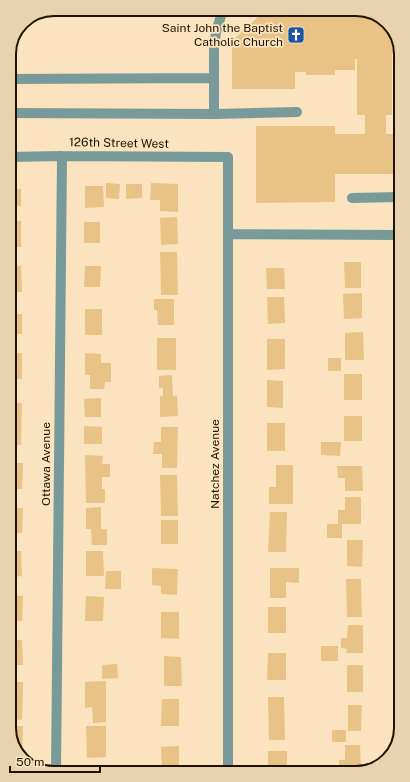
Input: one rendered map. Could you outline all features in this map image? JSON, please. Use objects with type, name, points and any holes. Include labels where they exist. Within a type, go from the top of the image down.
[{"type":"street","points":[[214,114],[214,50],[216,32],[221,16]]},
{"type":"street","points":[[16,79],[214,78]]},
{"type":"street","points":[[16,112],[214,114],[297,112]]},
{"type":"street","name":"Ottawa Avenue","points":[[56,766],[62,156]]},
{"type":"street","name":"126th Street West","points":[[16,157],[228,157]]},
{"type":"street","name":"Natchez Avenue","points":[[228,157],[228,766]]},
{"type":"street","points":[[352,198],[394,197]]},
{"type":"street","points":[[228,234],[394,234]]},
{"type":"building","points":[[259,16],[359,16],[373,20],[381,25],[391,39],[394,53],[392,53],[392,115],[386,115],[386,134],[394,134],[394,174],[335,174],[335,202],[256,203],[256,126],[335,126],[335,134],[365,134],[365,115],[357,115],[357,59],[355,59],[355,70],[335,70],[335,75],[306,75],[306,72],[295,72],[295,89],[232,89],[232,41]]},
{"type":"building","points":[[106,183],[120,184],[119,199],[106,198]]},
{"type":"building","points":[[151,183],[178,184],[178,212],[160,211],[160,200],[150,200]]},
{"type":"building","points":[[126,184],[142,184],[142,198],[126,199]]},
{"type":"building","points":[[85,186],[103,186],[104,207],[85,208]]},
{"type":"building","points":[[16,189],[21,189],[21,206],[16,206]]},
{"type":"building","points":[[177,217],[178,244],[161,245],[160,218]]},
{"type":"building","points":[[16,221],[21,221],[21,247],[16,247]]},
{"type":"building","points":[[84,222],[100,222],[100,243],[84,243]]},
{"type":"building","points":[[160,252],[177,252],[178,295],[161,295]]},
{"type":"building","points":[[344,262],[361,262],[361,288],[345,288]]},
{"type":"building","points":[[16,266],[21,266],[22,292],[16,292]]},
{"type":"building","points":[[85,266],[101,266],[100,287],[84,287]]},
{"type":"building","points":[[266,268],[284,268],[285,289],[267,289]]},
{"type":"building","points":[[362,293],[362,318],[344,319],[343,294]]},
{"type":"building","points":[[267,297],[284,297],[285,323],[268,324]]},
{"type":"building","points":[[154,299],[174,299],[174,325],[158,325],[157,310],[154,310]]},
{"type":"building","points":[[85,309],[102,309],[102,335],[85,335]]},
{"type":"building","points":[[16,314],[22,314],[22,334],[16,334]]},
{"type":"building","points":[[363,332],[364,360],[345,360],[345,333]]},
{"type":"building","points":[[157,338],[176,338],[176,370],[157,370]]},
{"type":"building","points":[[267,339],[285,339],[285,369],[267,370]]},
{"type":"building","points":[[16,353],[22,353],[22,379],[16,379]]},
{"type":"building","points":[[85,353],[101,354],[101,363],[111,363],[111,382],[105,382],[104,389],[90,389],[90,375],[85,375]]},
{"type":"building","points":[[328,358],[341,358],[341,371],[328,371]]},
{"type":"building","points":[[344,374],[362,374],[362,400],[344,400]]},
{"type":"building","points":[[172,375],[173,396],[177,396],[178,416],[160,417],[160,396],[163,396],[163,388],[159,388],[159,376]]},
{"type":"building","points":[[267,380],[283,381],[283,408],[267,407]]},
{"type":"building","points":[[101,398],[101,417],[85,417],[84,399]]},
{"type":"building","points":[[16,403],[22,403],[21,445],[16,445]]},
{"type":"building","points":[[344,416],[362,416],[362,441],[344,441]]},
{"type":"building","points":[[267,423],[285,423],[285,451],[267,451]]},
{"type":"building","points":[[84,426],[102,427],[102,444],[84,444]]},
{"type":"building","points":[[161,427],[178,427],[177,468],[162,468],[162,454],[153,454],[154,442],[161,442]]},
{"type":"building","points":[[321,442],[341,442],[340,456],[321,455]]},
{"type":"building","points":[[85,455],[103,456],[102,464],[110,464],[110,477],[102,477],[102,489],[105,489],[105,503],[86,503]]},
{"type":"building","points":[[16,463],[23,463],[22,489],[16,489]]},
{"type":"building","points":[[276,465],[293,465],[293,504],[269,504],[269,487],[276,487]]},
{"type":"building","points":[[337,466],[362,466],[363,491],[345,491],[345,478],[338,478]]},
{"type":"building","points":[[160,475],[177,475],[178,516],[161,516]]},
{"type":"building","points":[[345,497],[361,497],[361,524],[342,524],[342,538],[327,538],[327,524],[338,524],[338,510],[345,510]]},
{"type":"building","points":[[101,507],[101,529],[107,529],[107,545],[92,545],[91,529],[86,529],[86,508]]},
{"type":"building","points":[[16,508],[23,508],[22,533],[16,533]]},
{"type":"building","points":[[270,512],[287,512],[286,552],[268,552]]},
{"type":"building","points":[[161,520],[178,520],[178,544],[161,544]]},
{"type":"building","points":[[347,540],[363,540],[362,567],[347,566]]},
{"type":"building","points":[[16,551],[21,551],[22,576],[16,577]]},
{"type":"building","points":[[86,551],[103,551],[104,576],[86,576]]},
{"type":"building","points":[[152,568],[178,569],[177,595],[161,594],[161,586],[152,585]]},
{"type":"building","points":[[270,568],[299,568],[299,583],[286,582],[286,598],[270,598]]},
{"type":"building","points":[[106,571],[121,571],[121,589],[105,589]]},
{"type":"building","points":[[346,579],[361,579],[362,617],[347,617]]},
{"type":"building","points":[[16,595],[23,596],[22,621],[16,620]]},
{"type":"building","points":[[86,596],[104,597],[103,621],[85,621]]},
{"type":"building","points":[[268,607],[286,607],[286,633],[268,633]]},
{"type":"building","points":[[161,612],[179,612],[179,639],[161,638]]},
{"type":"building","points":[[348,625],[363,625],[363,653],[346,653],[347,649],[341,648],[341,638],[347,638]]},
{"type":"building","points":[[16,640],[22,640],[23,665],[16,665]]},
{"type":"building","points":[[321,646],[338,646],[338,661],[321,661]]},
{"type":"building","points":[[268,653],[286,653],[286,680],[267,680]]},
{"type":"building","points":[[164,656],[181,657],[182,686],[164,686]]},
{"type":"building","points":[[117,664],[118,678],[102,679],[102,665]]},
{"type":"building","points":[[347,665],[363,665],[363,692],[347,692]]},
{"type":"building","points":[[106,681],[106,722],[93,723],[92,707],[85,708],[85,682]]},
{"type":"building","points":[[16,682],[23,682],[22,720],[16,719]]},
{"type":"building","points":[[268,697],[284,697],[285,740],[269,740]]},
{"type":"building","points":[[162,699],[179,699],[179,726],[161,726]]},
{"type":"building","points":[[348,705],[362,705],[361,731],[348,731]]},
{"type":"building","points":[[16,726],[23,726],[22,749],[17,736]]},
{"type":"building","points":[[86,726],[106,726],[106,757],[87,758]]},
{"type":"building","points":[[332,730],[346,730],[346,742],[332,742]]},
{"type":"building","points":[[345,745],[360,745],[361,765],[339,766],[339,760],[345,760]]},
{"type":"building","points":[[179,746],[179,766],[162,766],[161,747]]},
{"type":"building","points":[[268,751],[287,751],[287,766],[268,766]]},
{"type":"place","name":"Saint John the Baptist Catholic Church","points":[[296,35]]}]
